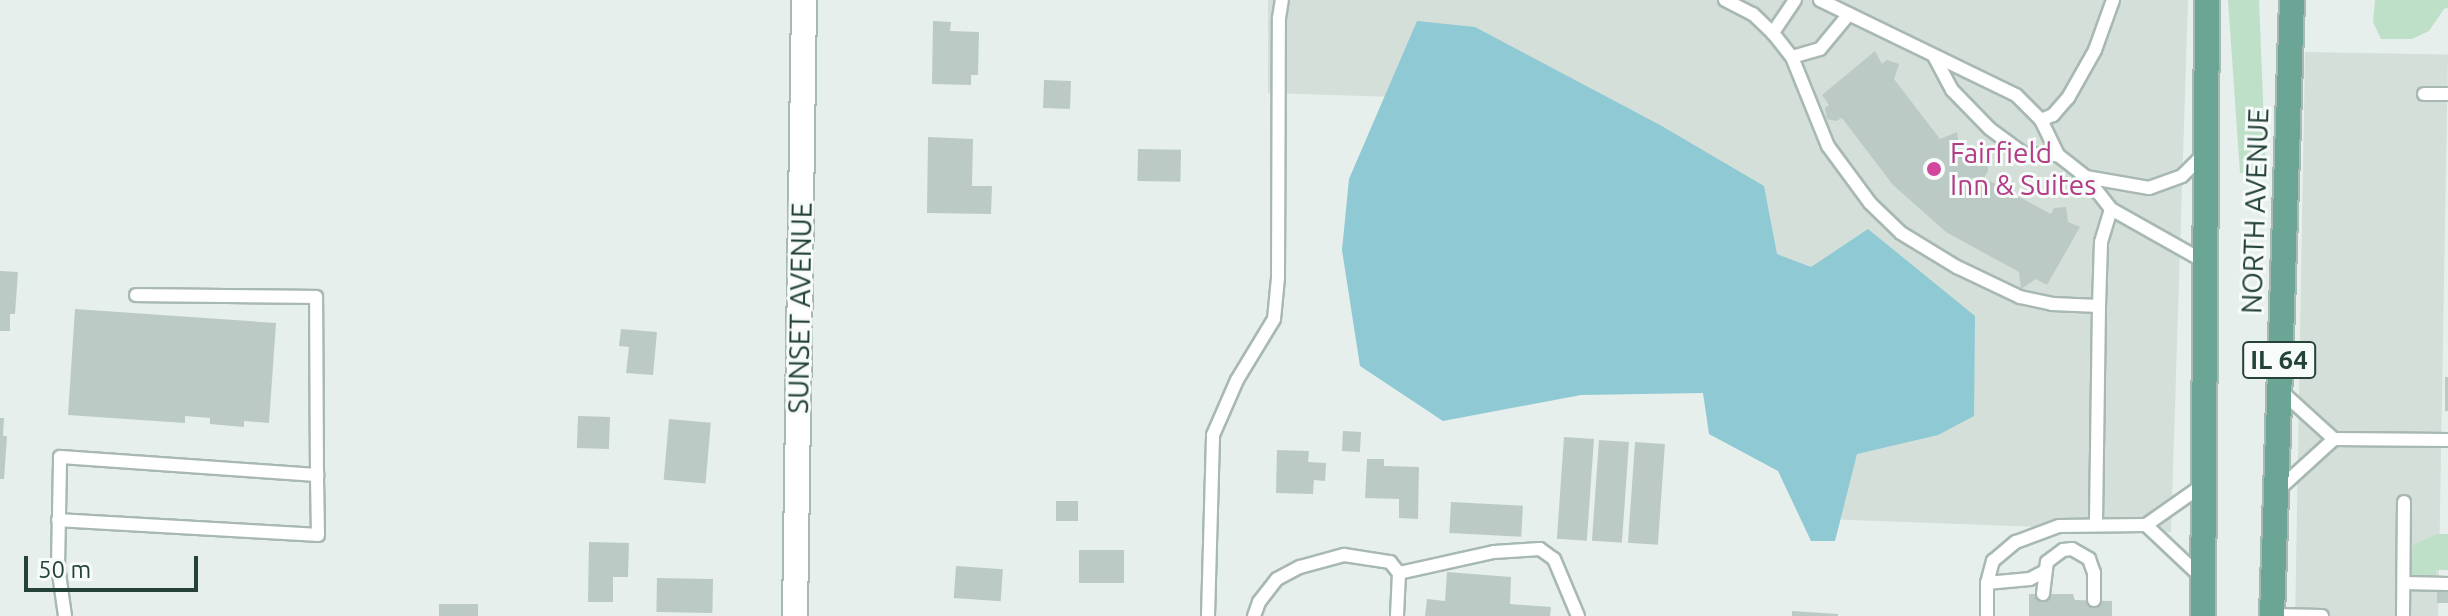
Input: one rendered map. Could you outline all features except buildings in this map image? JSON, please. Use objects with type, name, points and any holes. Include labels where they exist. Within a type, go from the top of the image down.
[{"type":"main road","name":"NORTH AVENUE","points":[[2203,616],[2207,0]]},
{"type":"main road","name":"NORTH AVENUE","points":[[2272,616],[2292,0]]},
{"type":"street","name":"SUNSET AVENUE","points":[[795,616],[804,0]]},
{"type":"lane","points":[[1208,616],[1213,435],[1237,380],[1274,319],[1278,278],[1279,18],[1282,0]]},
{"type":"lane","points":[[1725,0],[1753,14],[1792,57],[1828,146],[1870,203],[1901,233],[1957,267],[2020,297],[2052,304],[2099,306]]},
{"type":"lane","points":[[1773,33],[1795,0]]},
{"type":"lane","points":[[1820,0],[2016,95],[2041,120],[2058,155],[2086,177],[2111,209],[2207,264]]},
{"type":"lane","points":[[2041,120],[2053,115],[2068,98],[2095,50],[2113,0]]},
{"type":"lane","points":[[1792,57],[1820,49],[1849,14]]},
{"type":"lane","points":[[1935,58],[1952,90],[1990,129],[2024,154],[2058,155]]},
{"type":"lane","points":[[2424,94],[2448,94]]},
{"type":"lane","points":[[2086,177],[2149,188],[2182,176],[2208,150]]},
{"type":"lane","points":[[2096,524],[2101,242],[2111,209]]},
{"type":"lane","points":[[58,520],[318,535],[316,297],[136,295]]},
{"type":"lane","points":[[2278,389],[2334,439],[2448,440]]},
{"type":"lane","points":[[2275,493],[2334,439]]},
{"type":"lane","points":[[65,616],[58,566],[60,457],[317,475]]},
{"type":"lane","points":[[1987,616],[1987,583],[1993,561],[2016,542],[2059,526],[2146,525],[2204,484]]},
{"type":"lane","points":[[2403,616],[2404,502]]},
{"type":"lane","points":[[2146,525],[2204,579]]},
{"type":"lane","points":[[1399,573],[1494,552],[1540,549],[1554,559],[1578,616]]},
{"type":"lane","points":[[2043,594],[2043,572],[2047,562],[2063,550],[2080,552],[2089,559],[2094,573],[2094,600]]},
{"type":"lane","points":[[1254,616],[1259,602],[1277,579],[1300,567],[1344,555],[1390,562],[1399,573],[1397,616]]},
{"type":"lane","points":[[1987,583],[2030,579],[2043,572]]},
{"type":"lane","points":[[2404,583],[2448,584]]},
{"type":"lane","points":[[2272,616],[2322,616]]},
{"type":"shaded area","points":[[1268,0],[2188,0],[2171,532],[1824,519],[1426,98],[1268,93]]},
{"type":"shaded area","points":[[2305,52],[2448,54],[2438,616],[2295,616]]},
{"type":"green space","points":[[2228,0],[2259,0],[2266,174],[2240,173]]},
{"type":"green space","points":[[2375,0],[2448,0],[2448,8],[2444,9],[2429,31],[2412,39],[2381,39],[2373,22]]},
{"type":"green space","points":[[2437,534],[2448,534],[2448,570],[2436,570],[2436,580],[2411,578],[2413,545]]},
{"type":"water","points":[[1417,21],[1475,27],[1660,125],[1764,186],[1777,254],[1811,267],[1868,229],[1975,316],[1974,416],[1938,435],[1857,454],[1835,541],[1811,541],[1778,471],[1709,434],[1703,393],[1581,395],[1443,421],[1360,366],[1342,250],[1349,179]]},
{"type":"place","name":"Fairfield Inn & Suites","points":[[1934,169]]}]
